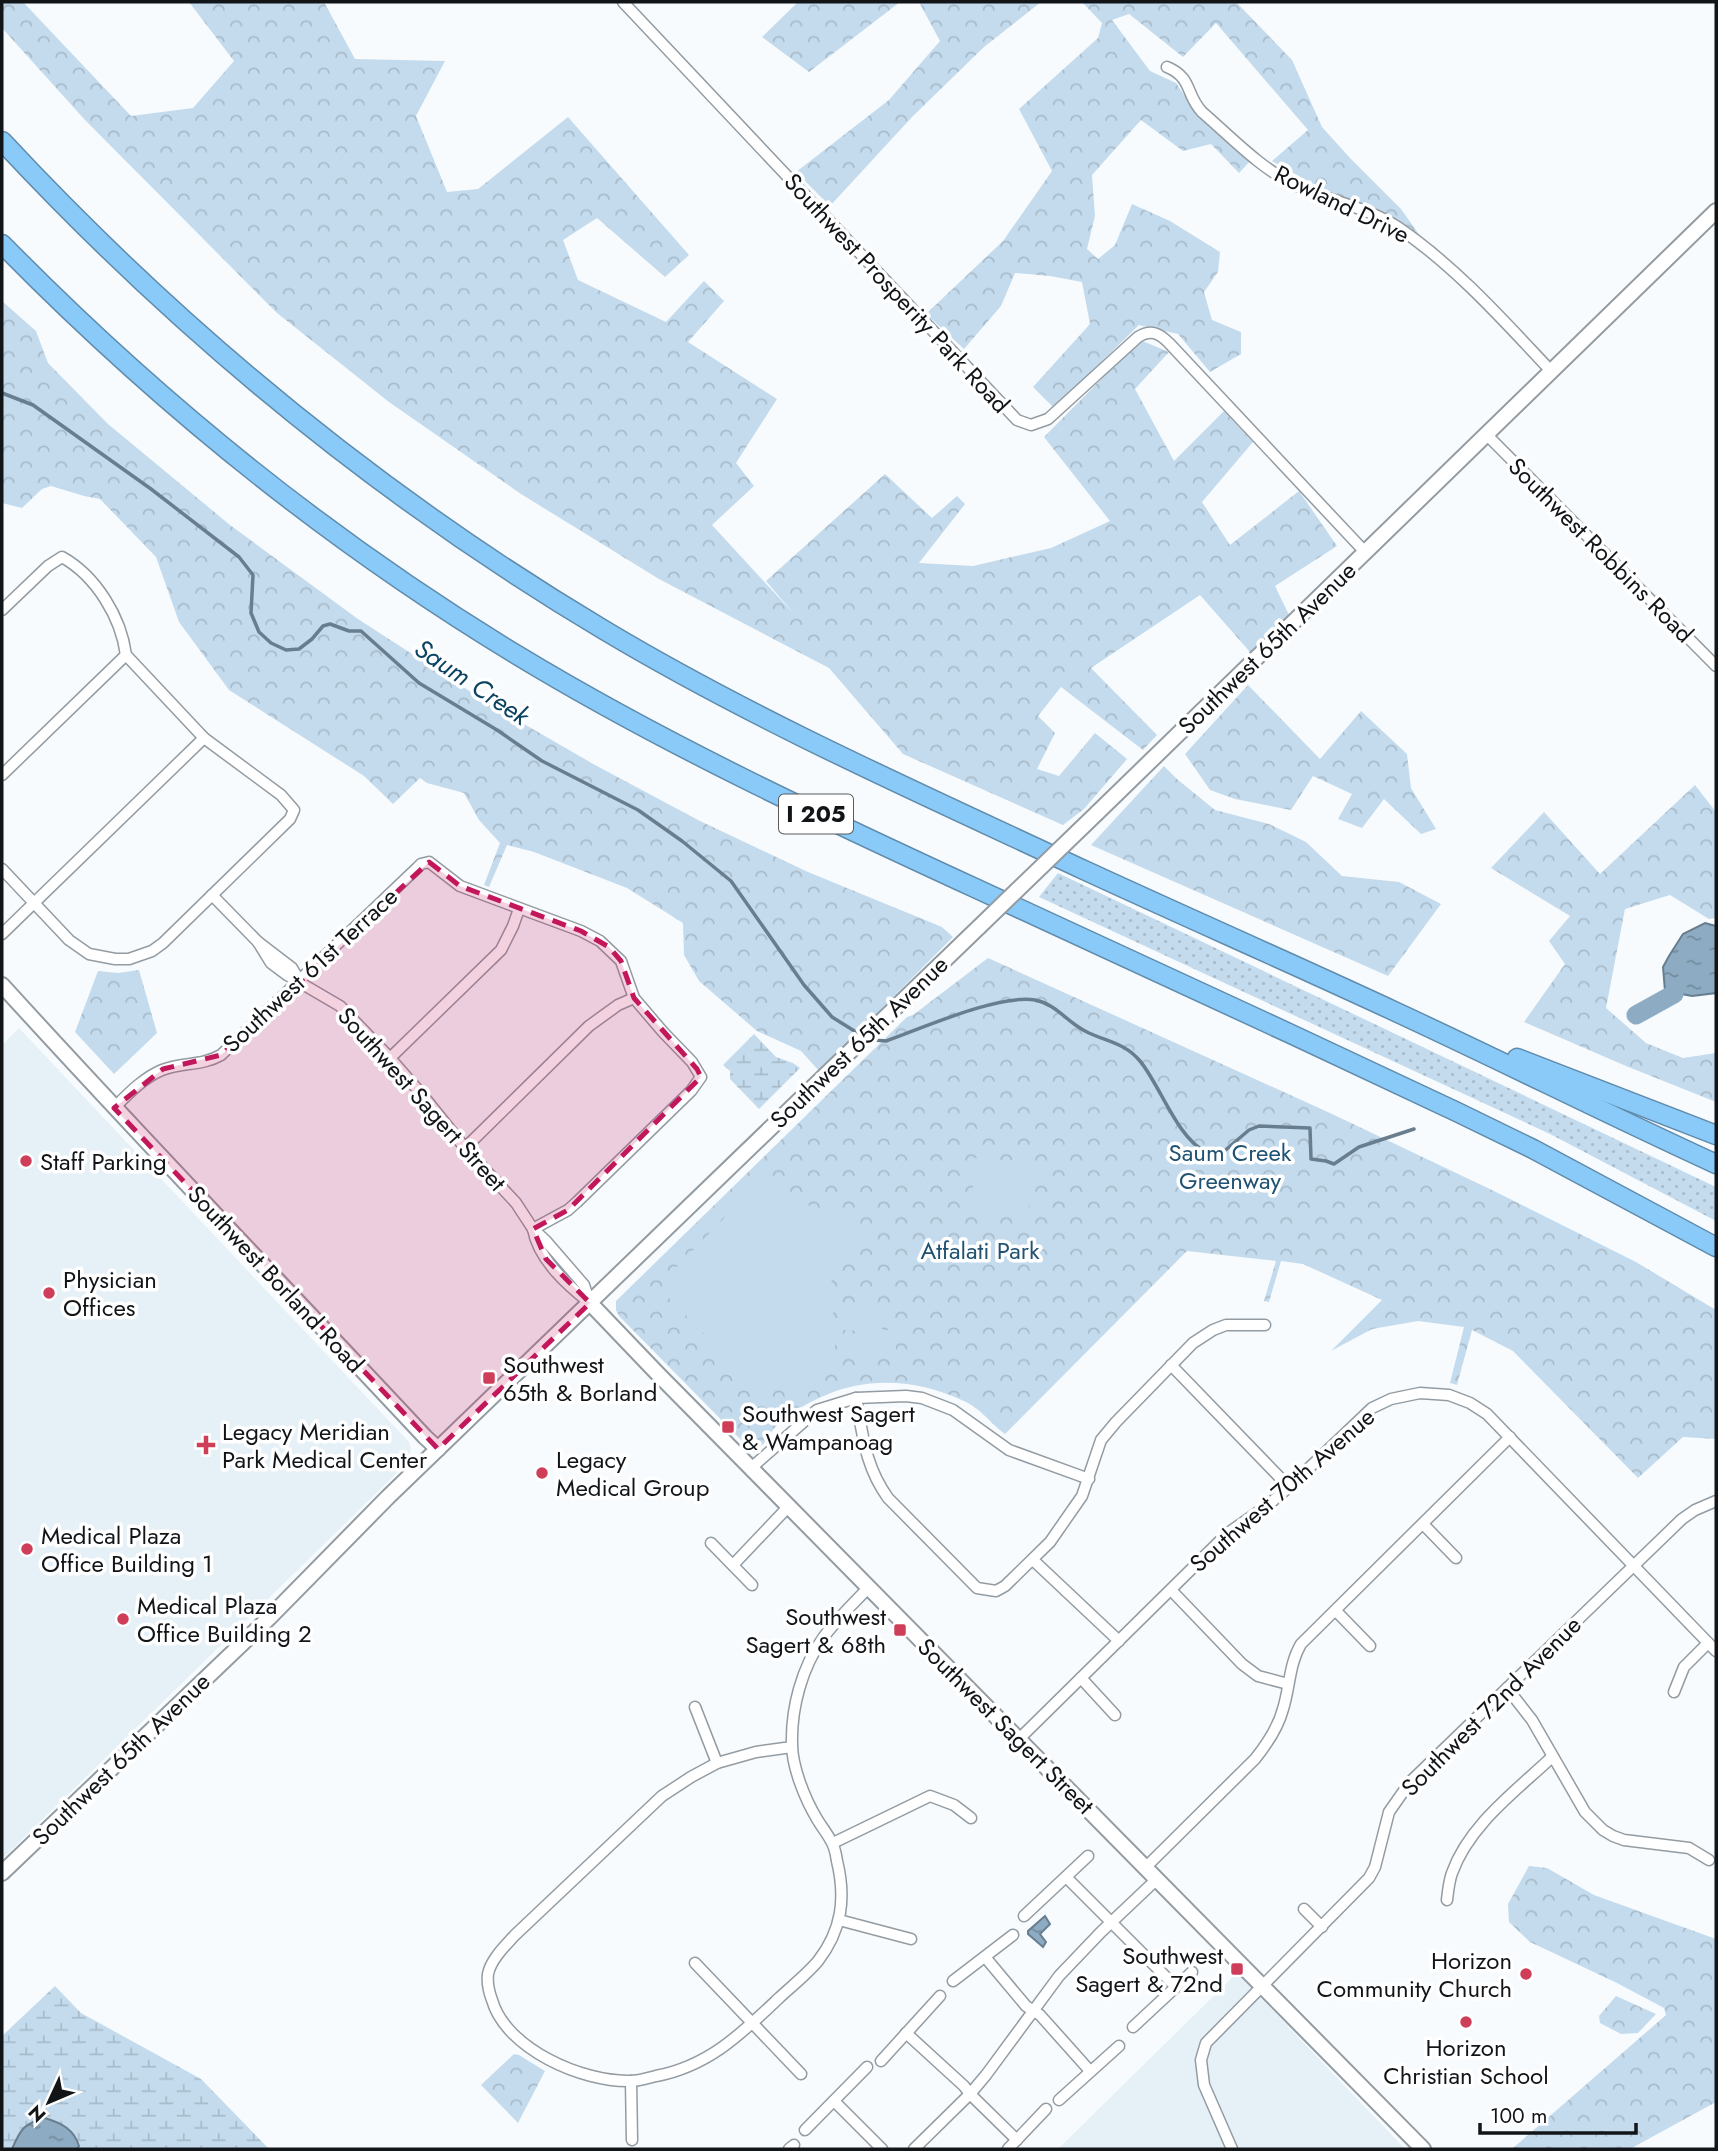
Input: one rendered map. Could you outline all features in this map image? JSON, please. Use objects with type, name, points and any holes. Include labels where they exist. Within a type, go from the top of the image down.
[{"type":"highway","name":"I 205","points":[[2,141],[113,255],[261,387],[340,451],[447,528],[601,628],[724,698],[873,773],[1397,1013]]},
{"type":"highway","name":"I 205","points":[[2,244],[161,396],[255,472],[374,560],[461,619],[558,679],[662,738],[763,789],[1457,1112],[1545,1155],[1716,1247]]},
{"type":"highway","points":[[1397,1013],[1716,1135]]},
{"type":"highway","points":[[1397,1013],[1716,1164]]},
{"type":"main road","name":"Southwest 65th Avenue","points":[[2,1874],[1716,211]]},
{"type":"main road","name":"Southwest Borland Road","points":[[2,985],[114,1108],[438,1449]]},
{"type":"main road","name":"Southwest Sagert Street","points":[[590,1303],[1423,2149]]},
{"type":"street","name":"Southwest Prosperity Park Road","points":[[623,2],[1017,420],[1031,425],[1048,419],[1138,337],[1146,332],[1157,333],[1365,552]]},
{"type":"street","name":"Rowland Drive","points":[[1167,66],[1180,72],[1202,112],[1277,175],[1316,194],[1367,212],[1396,226],[1439,258],[1466,281],[1551,371]]},
{"type":"street","name":"Southwest Robbins Road","points":[[1486,434],[1716,666]]},
{"type":"street","points":[[2,610],[48,566],[62,557],[78,569],[104,599],[117,622],[126,655],[204,738],[281,795],[294,810],[290,819],[163,943],[152,951],[129,959],[101,957],[78,948],[2,869]]},
{"type":"street","points":[[2,775],[126,655]]},
{"type":"street","points":[[2,934],[204,738]]},
{"type":"street","name":"Southwest 61st Terrace","points":[[114,1108],[143,1081],[163,1069],[202,1063],[221,1055],[421,864],[429,862],[460,886],[519,909]]},
{"type":"street","name":"Southwest Sagert Street","points":[[212,895],[258,942],[292,968],[300,982],[340,1006],[390,1058],[465,1148],[516,1203],[533,1229],[584,1285],[590,1303]]},
{"type":"street","points":[[390,1058],[501,950],[519,909],[581,931],[600,941],[621,961],[634,998],[692,1062],[701,1077],[691,1091],[577,1202],[568,1210],[533,1229]]},
{"type":"street","points":[[465,1148],[589,1026],[618,1005],[634,998]]},
{"type":"street","points":[[856,1398],[868,1464],[879,1486],[976,1588],[996,1591],[1033,1560],[1064,1524],[1082,1496],[1101,1440],[1193,1343],[1226,1325],[1265,1325]]},
{"type":"street","points":[[1171,1365],[1289,1487]]},
{"type":"street","name":"Southwest 70th Avenue","points":[[1019,1739],[1228,1533],[1289,1487],[1372,1408],[1391,1399],[1420,1393],[1449,1395],[1470,1403],[1488,1415],[1716,1651]]},
{"type":"street","points":[[751,1468],[817,1410],[856,1398],[905,1396],[937,1403],[953,1410],[1009,1450],[1089,1479]]},
{"type":"street","points":[[1146,1867],[1255,1759],[1277,1728],[1294,1656],[1301,1644],[1510,1437]]},
{"type":"street","name":"Southwest 72nd Avenue","points":[[1232,2149],[1204,2085],[1201,2060],[1206,2043],[1369,1878],[1375,1867],[1390,1812],[1410,1782],[1682,1519],[1716,1501]]},
{"type":"street","points":[[733,1565],[789,1506]]},
{"type":"street","points":[[1423,1524],[1456,1558]]},
{"type":"street","points":[[711,1543],[752,1585]]},
{"type":"street","points":[[1033,1560],[1119,1641]]},
{"type":"street","points":[[792,1747],[756,1752],[717,1763],[691,1777],[662,1796],[541,1909],[501,1951],[488,1972],[494,2008],[512,2034],[537,2054],[564,2068],[597,2077],[631,2081],[667,2074],[700,2062],[725,2046],[817,1962],[830,1942],[839,1920],[843,1885],[833,1843],[816,1818],[802,1788],[792,1747],[793,1722],[797,1695],[812,1657],[834,1625],[869,1587]]},
{"type":"street","points":[[1171,1590],[1242,1664],[1258,1676],[1288,1684]]},
{"type":"street","points":[[1336,1611],[1370,1646]]},
{"type":"street","points":[[1674,1692],[1684,1667],[1708,1643]]},
{"type":"street","points":[[1081,1678],[1115,1714]]},
{"type":"street","points":[[1507,1688],[1526,1710],[1585,1812],[1603,1830],[1624,1840],[1689,1848],[1709,1860]]},
{"type":"street","points":[[695,1707],[717,1763]]},
{"type":"street","points":[[1447,1900],[1452,1874],[1467,1843],[1494,1811],[1552,1757]]},
{"type":"street","points":[[833,1843],[930,1796],[954,1805],[971,1818]]},
{"type":"street","points":[[1024,1916],[1088,1856]]},
{"type":"street","points":[[1066,1877],[1176,1987]]},
{"type":"street","points":[[914,2149],[970,2094],[1059,1976],[1157,1879]]},
{"type":"street","points":[[1304,1909],[1322,1927]]},
{"type":"street","points":[[839,1920],[911,1939]]},
{"type":"street","points":[[953,1981],[1013,1935]]},
{"type":"street","points":[[985,1957],[1026,2006],[1040,2015],[1090,2071]]},
{"type":"street","points":[[695,1963],[801,2074]]},
{"type":"street","points":[[1132,2027],[1192,1972]]},
{"type":"street","points":[[881,2062],[940,1996]]},
{"type":"street","points":[[906,2033],[1017,2140]]},
{"type":"street","points":[[1059,2099],[1119,2046]]},
{"type":"street","points":[[806,2130],[867,2067]]},
{"type":"street","points":[[631,2081],[632,2140]]},
{"type":"street","points":[[834,2101],[882,2149]]},
{"type":"street","points":[[1008,2149],[1046,2109]]},
{"type":"highlighted area","points":[[429,862],[460,886],[581,931],[609,947],[621,961],[634,998],[697,1069],[701,1077],[568,1210],[533,1229],[546,1259],[590,1303],[438,1449],[114,1108],[163,1069],[221,1055]]},
{"type":"shaded area","name":"Legacy Meridian Park Medical Center","points":[[19,1028],[409,1442],[411,1449],[407,1463],[2,1859],[2,1045]]},
{"type":"shaded area","points":[[1237,1973],[1405,2149],[1058,2149]]},
{"type":"green space","points":[[2,2],[23,2],[131,116],[193,108],[234,61],[189,2],[324,2],[355,59],[445,61],[416,116],[447,192],[478,189],[568,117],[689,255],[665,277],[597,218],[563,240],[578,280],[666,322],[704,281],[724,301],[688,342],[777,399],[736,463],[754,486],[712,525],[794,614],[766,581],[885,474],[932,518],[957,496],[965,504],[919,563],[973,566],[1051,548],[1110,521],[1044,437],[1140,340],[1169,352],[1135,389],[1174,461],[1224,411],[1253,442],[1202,502],[1230,545],[1299,491],[1337,546],[1275,586],[1290,617],[1250,652],[1200,595],[1091,668],[1157,735],[1143,750],[1061,687],[1038,716],[1055,733],[1037,769],[1059,776],[1095,733],[1127,759],[1084,809],[1063,825],[903,754],[829,668],[659,579],[521,494],[389,402],[277,313],[85,120],[2,28]]},
{"type":"green space","points":[[798,2],[900,2],[809,72],[762,37]]},
{"type":"green space","points":[[919,2],[1041,2],[984,47],[912,117],[830,206],[796,172],[889,100],[940,41]]},
{"type":"green space","points":[[1082,2],[1236,2],[1292,60],[1322,127],[1401,209],[1423,240],[1375,210],[1324,190],[1272,161],[1308,130],[1216,23],[1183,57],[1129,14],[1112,20],[1150,71],[1176,83],[1196,113],[1251,160],[1239,173],[1211,144],[1183,151],[1141,120],[1092,175],[1095,216],[1087,249],[1098,259],[1115,245],[1132,204],[1170,221],[1220,252],[1218,272],[1204,292],[1212,320],[1241,332],[1241,354],[1210,372],[1178,334],[1139,325],[1054,408],[1033,387],[1090,324],[1082,282],[1015,273],[1001,306],[964,349],[926,314],[1003,241],[1052,171],[1019,109],[1098,38],[1102,23]]},
{"type":"green space","points":[[2,301],[36,331],[48,363],[108,424],[230,525],[358,619],[491,705],[595,765],[700,821],[808,872],[942,927],[953,937],[819,1071],[801,1051],[757,1031],[699,981],[684,955],[683,923],[627,888],[534,852],[507,845],[489,887],[484,885],[500,843],[479,820],[464,793],[427,783],[420,778],[393,804],[364,776],[229,690],[179,622],[156,557],[100,499],[51,486],[42,489],[22,508],[2,503]]},
{"type":"green space","points":[[1248,685],[1320,759],[1361,711],[1407,754],[1411,788],[1436,829],[1421,834],[1384,799],[1362,828],[1338,819],[1352,794],[1313,776],[1291,810],[1235,799],[1210,790],[1185,754]]},
{"type":"green space","points":[[1164,766],[1215,810],[1269,824],[1306,842],[1342,876],[1399,882],[1441,904],[1388,976],[1091,845]]},
{"type":"green space","points":[[1695,785],[1716,812],[1716,918],[1709,919],[1670,895],[1625,909],[1606,1008],[1646,1043],[1683,1058],[1716,1053],[1716,1102],[1524,1022],[1565,964],[1549,941],[1570,916],[1491,868],[1544,812],[1600,874]]},
{"type":"green space","points":[[1058,873],[1716,1187],[1716,1221],[1550,1134],[1039,897]]},
{"type":"green space","points":[[988,958],[1330,1113],[1494,1191],[1636,1262],[1716,1310],[1716,1439],[1683,1437],[1638,1478],[1513,1351],[1472,1330],[1457,1385],[1450,1383],[1464,1327],[1418,1321],[1372,1329],[1331,1351],[1382,1300],[1303,1264],[1281,1261],[1269,1302],[1264,1301],[1276,1261],[1187,1251],[1005,1434],[973,1406],[951,1396],[916,1386],[880,1383],[844,1389],[811,1402],[783,1420],[761,1446],[755,1449],[748,1447],[619,1316],[616,1301],[907,1017]]},
{"type":"green space","points":[[139,970],[157,1033],[114,1074],[75,1032],[98,971],[118,973]]},
{"type":"green space","points":[[754,1034],[776,1057],[800,1068],[759,1109],[730,1079],[730,1071],[723,1065]]},
{"type":"green space","points":[[975,1158],[1032,1162],[1028,1218],[971,1214]]},
{"type":"green space","points":[[768,1173],[798,1202],[830,1212],[860,1240],[831,1268],[836,1365],[817,1381],[799,1389],[784,1391],[761,1385],[742,1372],[669,1298],[664,1288],[667,1277]]},
{"type":"green space","points":[[843,1308],[882,1309],[882,1330],[896,1330],[896,1352],[857,1352],[858,1331],[843,1330]]},
{"type":"green space","points":[[1529,1866],[1547,1868],[1594,1895],[1716,1939],[1716,2102],[1630,2149],[1512,2149],[1666,2015],[1664,2008],[1530,1942],[1509,1922],[1508,1904]]},
{"type":"green space","points":[[55,1986],[81,2013],[201,2079],[269,2149],[2,2149],[2,2036]]},
{"type":"green space","points":[[1616,1996],[1656,2014],[1638,2033],[1621,2034],[1600,2023],[1599,2016]]},
{"type":"green space","points":[[514,2054],[545,2071],[518,2123],[481,2085]]},
{"type":"water","points":[[1705,923],[1716,926],[1716,993],[1692,996],[1665,991],[1663,967],[1669,956],[1683,934]]},
{"type":"water","points":[[1045,1916],[1050,1924],[1040,1934],[1046,1942],[1043,1947],[1028,1931]]},
{"type":"water","points":[[45,2118],[70,2131],[77,2140],[77,2149],[12,2149],[24,2128]]},
{"type":"waterway","name":"Saum Creek","points":[[2,393],[33,405],[151,489],[239,557],[253,575],[251,613],[259,632],[271,643],[286,650],[299,649],[323,626],[330,624],[349,631],[361,631],[419,683],[542,761],[638,810],[682,841],[731,881],[804,985],[832,1017],[856,1032]]},
{"type":"waterway","name":"Saum Creek","points":[[1636,1015],[1674,994]]},
{"type":"waterway","name":"Saum Creek","points":[[874,1040],[886,1041],[1001,1002],[1035,1000],[1049,1005],[1085,1031],[1121,1046],[1134,1055],[1147,1071],[1186,1135],[1206,1152],[1222,1153],[1249,1130],[1259,1126],[1310,1128],[1311,1159],[1334,1164],[1359,1147],[1414,1129]]},
{"type":"place","name":"Staff Parking","points":[[26,1161]]},
{"type":"place","name":"Physician Offices","points":[[49,1293]]},
{"type":"place","name":"Southwest 65th & Borland","points":[[489,1378]]},
{"type":"place","name":"Southwest Sagert & Wampanoag","points":[[728,1427]]},
{"type":"place","name":"Legacy Meridian Park Medical Center","points":[[206,1445]]},
{"type":"place","name":"Legacy Medical Group","points":[[542,1473]]},
{"type":"place","name":"Medical Plaza Office Building 1","points":[[27,1549]]},
{"type":"place","name":"Medical Plaza Office Building 2","points":[[123,1619]]},
{"type":"place","name":"Southwest Sagert & 68th","points":[[900,1630]]},
{"type":"place","name":"Southwest Sagert & 72nd","points":[[1237,1969]]},
{"type":"place","name":"Horizon Community Church","points":[[1526,1974]]},
{"type":"place","name":"Horizon Christian School","points":[[1466,2022]]},
{"type":"park label","name":"Saum Creek Greenway","points":[[1230,1166]]},
{"type":"park label","name":"Atfalati Park","points":[[980,1250]]}]
